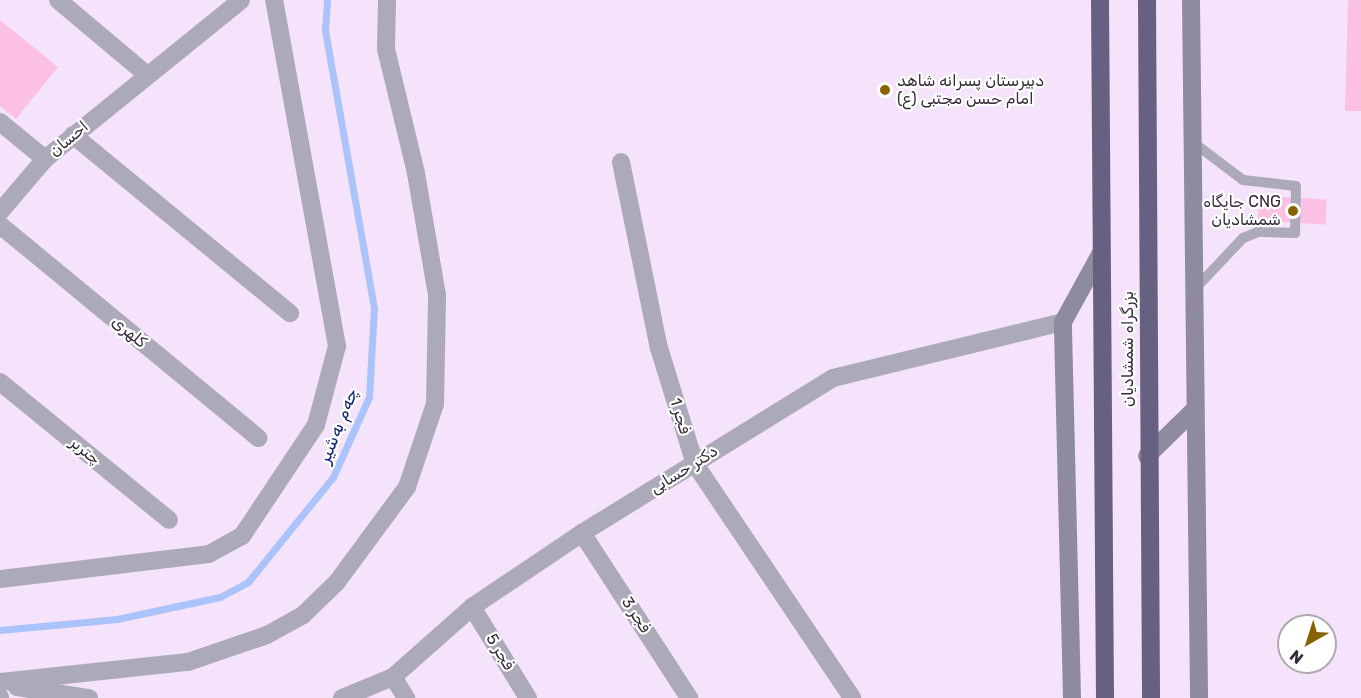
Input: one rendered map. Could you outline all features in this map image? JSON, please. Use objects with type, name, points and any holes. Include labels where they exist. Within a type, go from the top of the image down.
[{"type":"highway","name":"بزرگراه شمشادیان","points":[[1100,0],[1106,698]]},
{"type":"highway","name":"بزرگراه شمشادیان","points":[[1147,0],[1147,456],[1151,690]]},
{"type":"main road","points":[[1092,0],[1099,20]]},
{"type":"main road","points":[[1191,0],[1190,140],[1199,698]]},
{"type":"main road","points":[[1072,698],[1063,322],[1101,253]]},
{"type":"main road","points":[[1147,456],[1195,409]]},
{"type":"main road","points":[[1151,690],[1161,698]]},
{"type":"street","points":[[58,0],[147,75]]},
{"type":"street","name":"احسان","points":[[0,212],[45,159],[241,0]]},
{"type":"street","points":[[0,579],[209,554],[242,536],[316,425],[337,346],[274,0]]},
{"type":"street","points":[[0,683],[188,662],[267,635],[303,615],[337,582],[406,487],[435,404],[436,295],[416,173],[386,49],[387,0]]},
{"type":"street","points":[[0,122],[45,159]]},
{"type":"street","points":[[73,135],[290,313]]},
{"type":"street","name":"فجر 1","points":[[621,162],[659,348],[695,464],[852,698]]},
{"type":"street","name":"کلهری","points":[[0,225],[258,438]]},
{"type":"street","name":"دکتر حسابی","points":[[342,698],[393,676],[472,607],[582,533],[833,378],[1063,322]]},
{"type":"street","name":"چتربر","points":[[0,382],[169,520]]},
{"type":"street","name":"فجر 3","points":[[582,533],[689,698]]},
{"type":"street","name":"فجر 5","points":[[472,607],[528,698]]},
{"type":"street","points":[[393,676],[406,698]]},
{"type":"street","points":[[0,683],[89,698]]},
{"type":"lane","points":[[1190,140],[1243,180],[1263,185],[1296,186],[1294,233],[1258,232],[1243,238],[1193,291]]},
{"type":"building","points":[[1348,0],[1361,0],[1361,111],[1345,111]]},
{"type":"building","points":[[0,20],[58,67],[16,119],[0,106]]},
{"type":"building","name":"جایگاه CNG شمشادیان","points":[[1259,196],[1327,200],[1326,225],[1258,221]]},
{"type":"waterway","name":"چەم بەشیر","points":[[0,630],[117,619],[220,597],[248,582],[333,477],[369,397],[374,308],[325,30],[327,0]]},
{"type":"place","name":"دبیرستان پسرانه شاهد امام حسن مجتبی (ع)","points":[[885,90]]},
{"type":"place","name":"جایگاه CNG شمشادیان","points":[[1293,211]]}]
